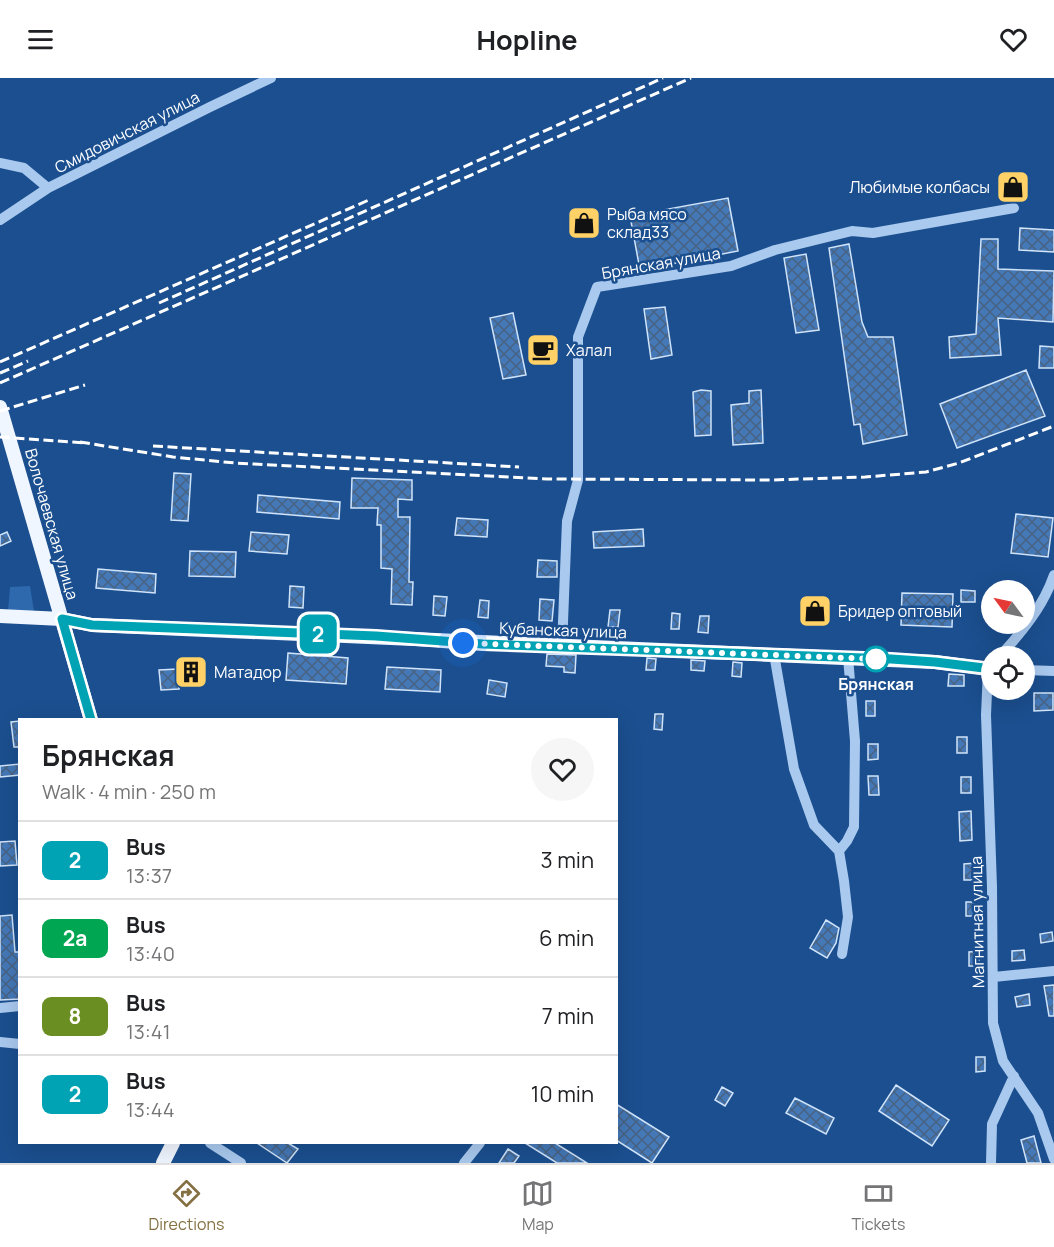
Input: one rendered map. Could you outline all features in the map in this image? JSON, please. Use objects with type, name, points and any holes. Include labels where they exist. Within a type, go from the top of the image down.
[{"type":"main road","name":"Волочаевская улица","points":[[0,407],[90,718]]},
{"type":"main road","name":"Кубанская улица","points":[[0,616],[62,619],[92,625],[376,636],[463,643],[848,657],[981,667]]},
{"type":"main road","points":[[163,1163],[173,1144]]},
{"type":"street","name":"Смидовичская улица","points":[[0,220],[48,188],[271,78]]},
{"type":"street","points":[[0,163],[24,168],[48,188]]},
{"type":"street","name":"Брянская улица","points":[[562,647],[567,521],[578,480],[578,337],[597,287],[731,266],[775,250],[852,231],[873,233],[1014,208]]},
{"type":"street","points":[[1009,646],[1022,632],[1047,596],[1054,575]]},
{"type":"street","points":[[774,654],[794,769],[814,825],[839,852],[848,917],[842,954]]},
{"type":"street","points":[[839,852],[854,826],[855,741],[848,657]]},
{"type":"street","points":[[1035,670],[1054,670]]},
{"type":"street","name":"Магнитная улица","points":[[987,700],[994,977],[993,1023],[1003,1061],[1038,1113],[1054,1159]]},
{"type":"street","points":[[994,977],[1054,971]]},
{"type":"street","points":[[0,1008],[18,1006]]},
{"type":"street","points":[[0,1042],[18,1044]]},
{"type":"street","points":[[991,1163],[993,1124],[1014,1076]]},
{"type":"street","points":[[212,1144],[241,1163]]},
{"type":"street","points":[[464,1163],[479,1144]]},
{"type":"shaded area","points":[[30,586],[34,611],[8,611],[10,587]]},
{"type":"building","points":[[728,198],[738,251],[640,270],[630,216]]},
{"type":"building","points":[[1020,228],[1054,230],[1054,252],[1019,250]]},
{"type":"building","points":[[981,239],[998,239],[998,269],[1054,271],[1053,322],[998,318],[1001,355],[950,358],[949,337],[976,334]]},
{"type":"building","points":[[849,244],[862,322],[868,337],[893,337],[907,435],[863,444],[860,424],[854,425],[829,248]]},
{"type":"building","points":[[806,254],[819,330],[796,333],[784,258]]},
{"type":"building","points":[[665,307],[672,355],[651,359],[644,309]]},
{"type":"building","points":[[513,313],[526,375],[503,379],[490,318]]},
{"type":"building","points":[[1040,346],[1054,347],[1054,368],[1039,368]]},
{"type":"building","points":[[1026,370],[1045,416],[957,448],[940,404]]},
{"type":"building","points":[[761,390],[763,443],[733,445],[731,405],[749,403],[749,391]]},
{"type":"building","points":[[711,391],[711,435],[695,436],[693,392]]},
{"type":"building","points":[[174,473],[191,474],[188,521],[171,520]]},
{"type":"building","points":[[352,478],[412,480],[412,500],[398,499],[398,517],[410,517],[409,582],[413,582],[412,605],[391,604],[392,569],[381,568],[381,525],[377,525],[378,508],[351,508]]},
{"type":"building","points":[[258,495],[340,502],[339,519],[257,512]]},
{"type":"building","points":[[1016,514],[1053,518],[1048,557],[1011,553]]},
{"type":"building","points":[[457,518],[488,520],[487,537],[455,535]]},
{"type":"building","points":[[643,529],[644,546],[594,548],[593,532]]},
{"type":"building","points":[[7,532],[11,541],[0,546],[0,535]]},
{"type":"building","points":[[251,532],[289,535],[287,554],[249,551]]},
{"type":"building","points":[[190,551],[236,552],[235,577],[189,576]]},
{"type":"building","points":[[538,560],[557,561],[557,577],[537,577]]},
{"type":"building","points":[[98,569],[156,574],[155,593],[96,588]]},
{"type":"building","points":[[290,586],[304,587],[303,608],[289,607]]},
{"type":"building","points":[[961,590],[975,591],[975,602],[961,602]]},
{"type":"building","points":[[902,593],[953,594],[952,627],[901,625]]},
{"type":"building","points":[[434,596],[447,597],[445,616],[433,615]]},
{"type":"building","points":[[540,599],[554,600],[552,621],[539,620]]},
{"type":"building","points":[[480,600],[489,601],[488,618],[478,617]]},
{"type":"building","points":[[610,610],[620,610],[618,627],[608,627]]},
{"type":"building","points":[[672,613],[680,614],[679,629],[671,629]]},
{"type":"building","points":[[700,616],[709,616],[708,633],[698,632]]},
{"type":"building","points":[[288,653],[348,658],[346,684],[286,680]]},
{"type":"building","points":[[547,654],[576,655],[575,673],[564,672],[564,667],[546,666]]},
{"type":"building","points":[[647,658],[656,659],[655,670],[646,670]]},
{"type":"building","points":[[691,660],[705,661],[704,671],[691,670]]},
{"type":"building","points":[[178,661],[203,661],[204,683],[179,684],[179,689],[161,690],[159,670],[178,669]]},
{"type":"building","points":[[733,662],[742,663],[741,677],[732,676]]},
{"type":"building","points":[[387,667],[441,670],[440,692],[385,689]]},
{"type":"building","points":[[949,674],[964,675],[964,686],[948,686]]},
{"type":"building","points":[[489,680],[507,683],[505,697],[487,694]]},
{"type":"building","points":[[1035,693],[1053,693],[1053,710],[1034,711]]},
{"type":"building","points":[[866,701],[875,701],[875,716],[866,716]]},
{"type":"building","points":[[655,714],[663,714],[662,730],[654,729]]},
{"type":"building","points":[[18,721],[18,747],[14,747],[11,722]]},
{"type":"building","points":[[957,737],[967,737],[967,753],[957,753]]},
{"type":"building","points":[[868,744],[878,744],[878,759],[868,760]]},
{"type":"building","points":[[18,764],[18,775],[0,777],[0,766]]},
{"type":"building","points":[[868,776],[878,776],[879,795],[869,795]]},
{"type":"building","points":[[961,777],[971,777],[971,793],[961,793]]},
{"type":"building","points":[[971,811],[972,840],[960,841],[959,812]]},
{"type":"building","points":[[15,841],[17,865],[0,866],[0,842]]},
{"type":"building","points":[[975,863],[975,880],[964,880],[964,864]]},
{"type":"building","points":[[966,902],[974,902],[974,916],[966,916]]},
{"type":"building","points":[[12,915],[15,952],[18,952],[18,999],[0,1000],[0,916]]},
{"type":"building","points":[[826,920],[839,928],[836,943],[827,958],[810,948]]},
{"type":"building","points":[[1052,932],[1053,941],[1041,943],[1040,934]]},
{"type":"building","points":[[1024,950],[1025,960],[1012,961],[1012,951]]},
{"type":"building","points":[[979,951],[979,966],[969,966],[969,952]]},
{"type":"building","points":[[1054,985],[1054,1016],[1049,1016],[1044,986]]},
{"type":"building","points":[[1029,994],[1030,1005],[1017,1007],[1015,997]]},
{"type":"building","points":[[976,1057],[985,1057],[985,1071],[976,1072]]},
{"type":"building","points":[[896,1085],[949,1120],[932,1146],[879,1111]]},
{"type":"building","points":[[722,1087],[733,1093],[725,1106],[715,1100]]},
{"type":"building","points":[[795,1098],[834,1118],[826,1134],[786,1113]]},
{"type":"building","points":[[618,1105],[669,1137],[652,1163],[618,1141]]},
{"type":"building","points":[[1034,1136],[1041,1163],[1027,1163],[1021,1140]]},
{"type":"building","points":[[258,1144],[290,1144],[298,1149],[287,1163]]},
{"type":"building","points":[[527,1144],[557,1144],[587,1163],[557,1163]]},
{"type":"building","points":[[508,1149],[519,1156],[514,1163],[499,1163]]},
{"type":"railway","points":[[159,303],[663,78]]},
{"type":"railway","points":[[0,383],[691,78]]},
{"type":"railway","points":[[0,362],[371,199]]},
{"type":"railway","points":[[0,373],[28,361]]},
{"type":"railway","points":[[0,411],[85,385]]},
{"type":"railway","points":[[80,442],[173,457],[235,463],[547,479],[771,480],[865,477],[926,472],[959,463],[1054,426]]},
{"type":"railway","points":[[0,437],[87,443]]},
{"type":"railway","points":[[153,446],[519,467]]},
{"type":"bus line","name":"2","points":[[90,718],[62,619],[92,625],[376,636],[483,644],[891,659],[981,668]]},
{"type":"place","name":"Любимые колбасы","points":[[1013,187]]},
{"type":"place","name":"Рыба мясо склад33","points":[[584,223]]},
{"type":"place","name":"Халал","points":[[543,350]]},
{"type":"place","name":"Бридер оптовый","points":[[815,611]]},
{"type":"place","name":"Брянская","points":[[876,659]]},
{"type":"place","name":"Матадор","points":[[191,672]]},
{"type":"route","points":[[463,643],[876,659]]}]
